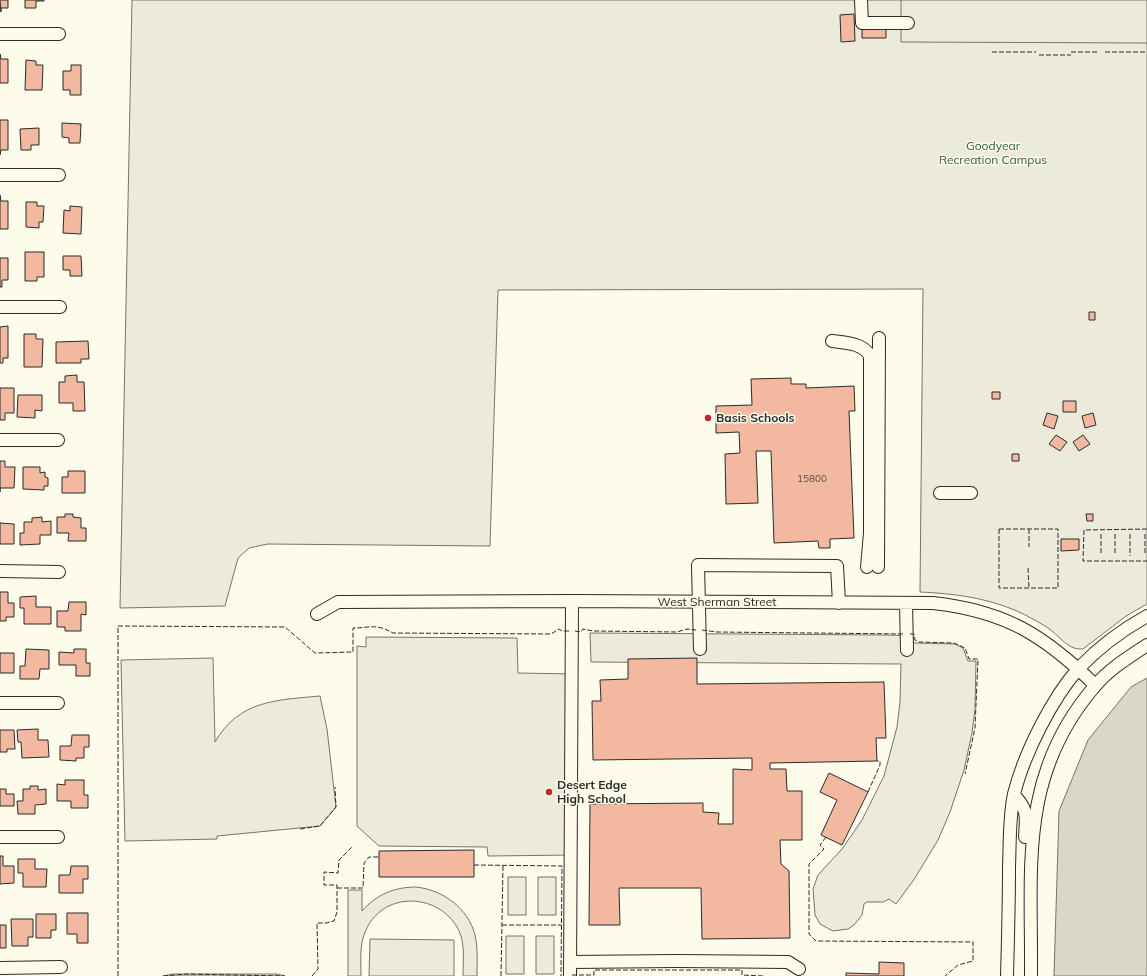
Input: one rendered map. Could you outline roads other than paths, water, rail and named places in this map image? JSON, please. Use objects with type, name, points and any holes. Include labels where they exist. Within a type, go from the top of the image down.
[{"type":"street","points":[[861,0],[862,23],[908,23]]},
{"type":"street","points":[[0,34],[60,34]]},
{"type":"street","points":[[0,175],[59,175]]},
{"type":"street","points":[[0,307],[60,307]]},
{"type":"street","points":[[832,341],[859,346],[866,350],[870,356],[870,533],[873,567],[879,338]]},
{"type":"street","points":[[0,440],[58,440]]},
{"type":"street","points":[[940,493],[972,493]]},
{"type":"street","points":[[700,649],[698,565],[837,566],[839,603]]},
{"type":"street","points":[[0,571],[59,572]]},
{"type":"street","points":[[570,976],[572,601]]},
{"type":"street","name":"West Sherman Street","points":[[317,614],[338,602],[572,601],[906,603],[958,606],[1008,620],[1039,638],[1078,669],[1095,685]]},
{"type":"street","points":[[906,603],[907,650]]},
{"type":"street","points":[[1007,976],[1010,831],[1014,794],[1038,732],[1052,706],[1078,669],[1098,650],[1128,627],[1147,616]]},
{"type":"street","points":[[1031,976],[1032,844],[1034,822],[1037,802],[1052,751],[1067,725],[1095,685],[1113,669],[1147,645]]},
{"type":"street","points":[[0,703],[58,703]]},
{"type":"street","points":[[1014,794],[1024,805],[1026,812],[1024,852],[1032,878]]},
{"type":"street","points":[[0,837],[58,837]]},
{"type":"street","points":[[570,962],[677,960],[788,962],[798,969]]},
{"type":"street","points":[[0,968],[15,972],[60,967]]},
{"type":"place","name":"Basis Schools","points":[[708,418]]},
{"type":"place","name":"Desert Edge High School","points":[[549,792]]},
{"type":"park label","name":"Goodyear Recreation Campus","points":[[993,153]]}]
